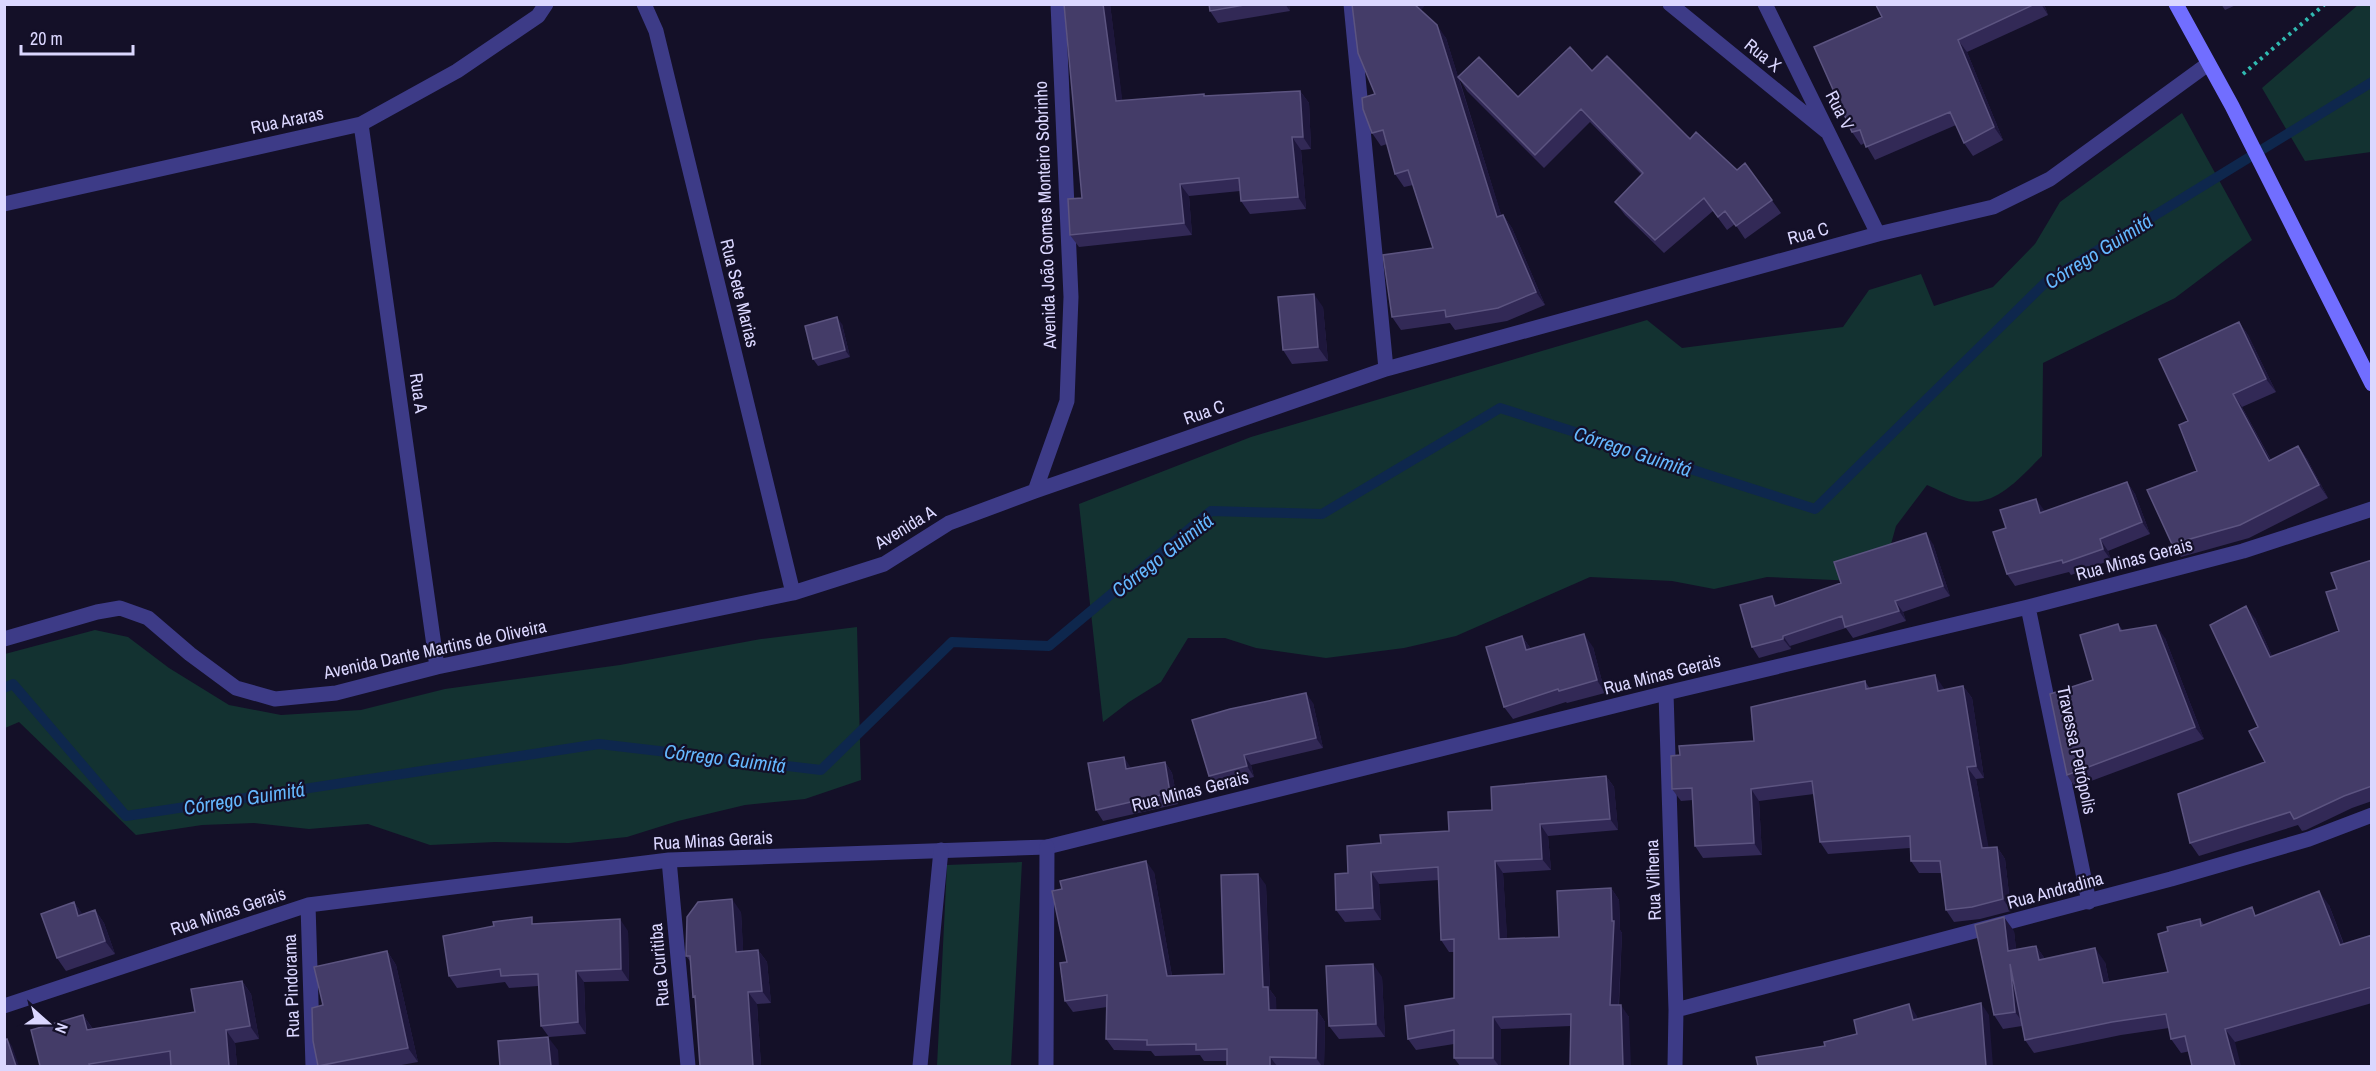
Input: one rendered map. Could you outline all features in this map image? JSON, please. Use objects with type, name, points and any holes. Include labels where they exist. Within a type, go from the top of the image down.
[{"type":"main road","points":[[2176,4],[2232,106],[2372,384]]},
{"type":"street","name":"Rua Araras","points":[[4,204],[361,124],[457,71],[538,16],[546,4]]},
{"type":"street","name":"Rua Sete Marias","points":[[644,4],[656,31],[793,593]]},
{"type":"street","name":"Avenida João Gomes Monteiro Sobrinho","points":[[1035,491],[1067,400],[1071,297],[1058,4]]},
{"type":"street","points":[[1351,4],[1386,369]]},
{"type":"street","name":"Rua X","points":[[1670,4],[1832,136]]},
{"type":"street","name":"Rua V","points":[[1765,4],[1832,136],[1878,234]]},
{"type":"street","name":"Rua C","points":[[1035,491],[1386,369],[1878,234],[1993,207],[2049,179],[2208,64]]},
{"type":"street","name":"Rua A","points":[[361,124],[437,668]]},
{"type":"street","name":"Avenida A","points":[[793,593],[884,564],[949,523],[1035,491]]},
{"type":"street","name":"Rua Minas Gerais","points":[[4,1006],[308,905],[669,860],[1047,847],[1666,693],[2028,607],[2243,551],[2372,509]]},
{"type":"street","name":"Avenida Dante Martins de Oliveira","points":[[4,639],[97,612],[120,608],[148,618],[190,654],[236,688],[276,699],[336,693],[437,668],[793,593]]},
{"type":"street","name":"Travessa Petrópolis","points":[[2028,607],[2089,902]]},
{"type":"street","name":"Rua Vilhena","points":[[1666,693],[1676,1010],[1675,1066]]},
{"type":"street","name":"Rua Andradina","points":[[1676,1010],[2089,902],[2309,839],[2372,815]]},
{"type":"street","points":[[1046,1066],[1047,847]]},
{"type":"street","points":[[920,1066],[941,850]]},
{"type":"street","name":"Rua Curitiba","points":[[669,860],[688,1066]]},
{"type":"street","name":"Rua Pindorama","points":[[308,905],[314,1066]]},
{"type":"path","points":[[2224,91],[2325,4]]},
{"type":"green space","points":[[2358,5],[2371,5],[2371,152],[2305,161],[2262,88]]},
{"type":"green space","points":[[2182,113],[2252,240],[2175,298],[2043,363],[2042,456],[2007,489],[1986,500],[1975,502],[1963,500],[1927,485],[1896,526],[1888,555],[1856,581],[1767,577],[1714,589],[1672,581],[1590,577],[1456,636],[1404,648],[1326,658],[1256,648],[1225,638],[1188,638],[1161,682],[1103,722],[1079,504],[1251,437],[1647,320],[1682,348],[1843,327],[1869,290],[1921,274],[1934,306],[1993,287],[2035,244],[2060,202]]},
{"type":"green space","points":[[857,627],[861,780],[805,799],[745,805],[678,821],[627,837],[569,843],[495,842],[430,845],[368,824],[309,829],[254,823],[202,825],[136,835],[19,722],[5,728],[5,654],[95,630],[128,637],[169,668],[229,705],[281,715],[361,710],[445,689],[620,665],[761,639]]},
{"type":"green space","points":[[1022,862],[1011,1066],[937,1066],[947,865]]},
{"type":"building","points":[[1064,4],[1103,4],[1116,101],[1204,94],[1204,96],[1300,91],[1303,137],[1292,137],[1298,197],[1241,201],[1239,178],[1180,184],[1184,223],[1070,235],[1068,199],[1082,198]]},
{"type":"building","points":[[1209,4],[1250,4],[1210,11]]},
{"type":"building","points":[[1352,4],[1414,4],[1437,25],[1497,217],[1503,215],[1536,292],[1498,308],[1446,317],[1445,310],[1392,317],[1383,255],[1433,248],[1408,170],[1395,174],[1383,130],[1372,133],[1363,109],[1362,98],[1375,94],[1358,53]]},
{"type":"building","points":[[1876,4],[2035,4],[1958,40],[1994,127],[1964,143],[1950,112],[1866,147],[1860,130],[1852,132],[1814,47],[1882,17]]},
{"type":"building","points":[[1570,47],[1592,71],[1607,56],[1690,139],[1696,132],[1737,170],[1745,163],[1772,200],[1736,226],[1725,211],[1718,217],[1704,198],[1655,240],[1615,202],[1643,173],[1581,109],[1535,155],[1458,77],[1479,57],[1518,97]]},
{"type":"building","points":[[1314,294],[1318,347],[1283,350],[1278,297]]},
{"type":"building","points":[[837,317],[845,350],[813,359],[805,326]]},
{"type":"building","points":[[2239,322],[2266,379],[2233,394],[2269,461],[2298,446],[2319,485],[2240,525],[2172,544],[2147,490],[2197,471],[2179,425],[2188,421],[2159,359]]},
{"type":"building","points":[[2127,482],[2142,522],[2100,539],[2103,549],[2063,563],[2062,560],[2007,574],[1993,532],[2006,528],[2000,510],[2036,499],[2040,513]]},
{"type":"building","points":[[1926,533],[1943,586],[1895,601],[1899,611],[1845,627],[1842,616],[1783,636],[1783,639],[1752,647],[1740,605],[1772,596],[1775,606],[1841,583],[1834,562]]},
{"type":"building","points":[[2372,560],[2372,786],[2294,819],[2290,812],[2190,843],[2178,794],[2265,762],[2249,731],[2258,727],[2210,625],[2246,606],[2270,657],[2339,631],[2326,592],[2337,589],[2331,573]]},
{"type":"building","points":[[2118,624],[2120,631],[2156,625],[2195,727],[2067,775],[2050,694],[2093,680],[2080,635]]},
{"type":"building","points":[[1584,634],[1597,680],[1559,691],[1558,689],[1504,707],[1486,647],[1522,636],[1526,650]]},
{"type":"building","points":[[1935,675],[1938,691],[1963,686],[1976,766],[1967,767],[1982,848],[1997,847],[2003,899],[1972,907],[1946,910],[1940,861],[1911,861],[1910,836],[1820,842],[1812,781],[1751,789],[1754,843],[1695,846],[1692,788],[1672,789],[1671,756],[1680,755],[1679,746],[1754,741],[1751,707],[1865,681],[1866,689]]},
{"type":"building","points":[[1306,693],[1316,738],[1244,755],[1247,766],[1209,776],[1192,720],[1230,709]]},
{"type":"building","points":[[1124,757],[1126,769],[1165,762],[1170,793],[1096,810],[1088,763]]},
{"type":"building","points":[[1606,776],[1610,819],[1540,824],[1542,859],[1495,861],[1499,939],[1559,937],[1557,891],[1611,888],[1612,921],[1614,921],[1610,1005],[1621,1005],[1623,1066],[1570,1066],[1571,1014],[1493,1017],[1493,1058],[1454,1058],[1454,1030],[1408,1039],[1405,1006],[1454,998],[1454,939],[1441,940],[1438,867],[1371,872],[1373,908],[1336,910],[1335,874],[1348,873],[1347,846],[1381,843],[1380,835],[1449,831],[1448,812],[1492,810],[1491,787]]},
{"type":"building","points":[[1146,861],[1167,976],[1224,974],[1221,875],[1258,874],[1263,987],[1268,987],[1269,1010],[1317,1010],[1316,1058],[1270,1057],[1270,1066],[1227,1066],[1227,1049],[1196,1050],[1196,1044],[1147,1045],[1147,1040],[1106,1039],[1107,995],[1065,1001],[1060,963],[1067,962],[1052,891],[1062,889],[1060,881]]},
{"type":"building","points":[[2319,891],[2340,945],[2372,935],[2372,987],[2225,1029],[2235,1066],[2192,1066],[2185,1036],[2171,1039],[2166,1014],[2112,1022],[2025,1040],[2010,964],[2015,1012],[1994,1015],[1975,925],[2004,917],[2008,951],[2036,946],[2039,960],[2095,948],[2103,983],[2168,972],[2158,934],[2168,931],[2167,927],[2200,919],[2201,926],[2252,907],[2255,916]]},
{"type":"building","points":[[732,899],[736,952],[758,950],[762,991],[748,992],[753,1066],[700,1066],[690,956],[686,956],[687,917],[698,902]]},
{"type":"building","points":[[74,902],[78,916],[95,910],[105,941],[57,958],[41,914]]},
{"type":"building","points":[[532,917],[532,924],[620,919],[621,969],[576,971],[578,1022],[541,1026],[538,974],[501,976],[500,969],[449,976],[443,936],[494,926],[493,922]]},
{"type":"building","points":[[387,951],[408,1048],[318,1066],[313,1041],[312,1008],[323,1005],[314,967]]},
{"type":"building","points":[[1373,964],[1376,1024],[1329,1026],[1326,966]]},
{"type":"building","points":[[242,981],[250,1026],[226,1030],[229,1066],[171,1066],[170,1051],[89,1064],[90,1066],[40,1066],[31,1030],[83,1015],[87,1030],[195,1012],[191,989]]},
{"type":"building","points":[[1981,1003],[1986,1066],[1758,1066],[1756,1057],[1825,1046],[1824,1042],[1857,1034],[1854,1020],[1909,1004],[1913,1020]]},
{"type":"building","points":[[548,1037],[551,1066],[500,1066],[498,1041]]},
{"type":"building","points":[[7,1039],[16,1066],[4,1066],[4,1040]]},
{"type":"waterway","name":"Córrego Guimitá","points":[[4,688],[13,684],[126,816],[599,744],[821,770],[952,642],[1049,646],[1211,511],[1322,514],[1500,408],[1815,509],[2046,282],[2372,82]]}]
